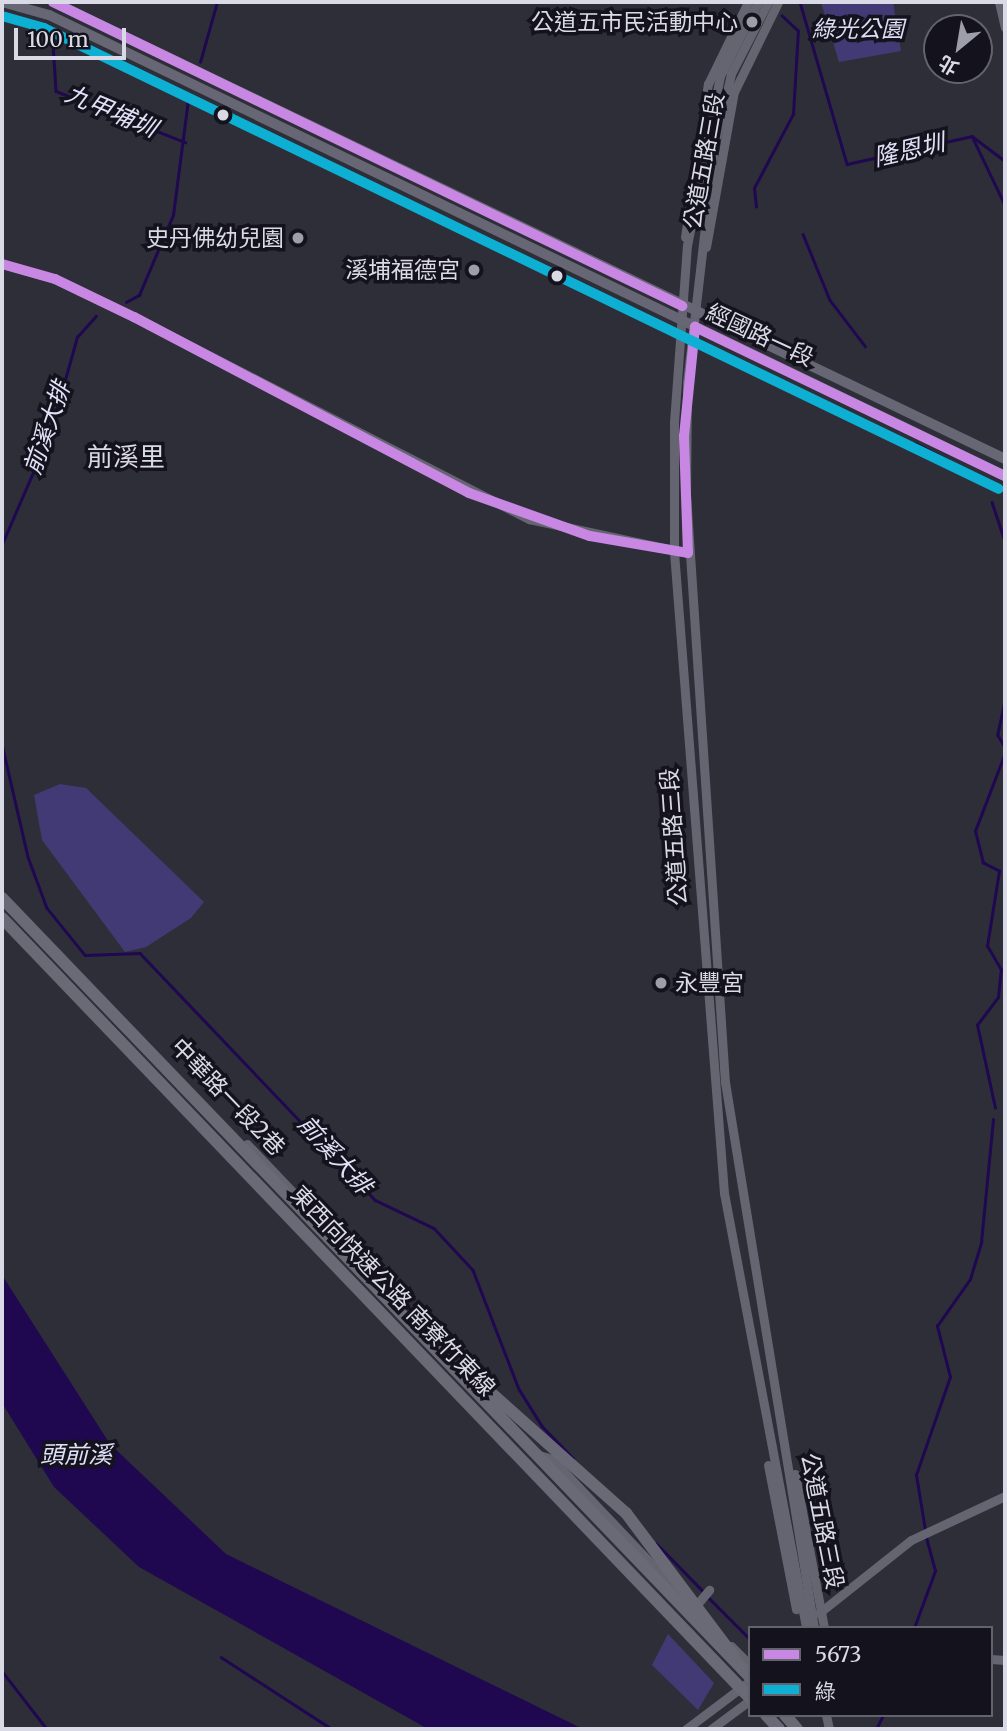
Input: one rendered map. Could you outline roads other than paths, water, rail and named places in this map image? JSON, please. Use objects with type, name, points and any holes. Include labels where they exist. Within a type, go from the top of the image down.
[{"type":"highway","name":"東西向快速公路 南寮竹東線","points":[[2,898],[744,1664]]},
{"type":"highway","name":"東西向快速公路 南寮竹東線","points":[[2,918],[748,1697]]},
{"type":"highway","points":[[450,1356],[626,1513],[744,1664]]},
{"type":"main road","name":"經國路一段","points":[[2,2],[48,15],[1005,476]]},
{"type":"main road","name":"經國路一段","points":[[53,2],[681,306],[1005,459]]},
{"type":"street","name":"公道五路三段","points":[[687,245],[684,223],[708,85],[748,2]]},
{"type":"street","name":"公道五路三段","points":[[758,2],[720,76],[687,245],[681,306],[674,552],[712,1092],[741,1283],[800,1626]]},
{"type":"street","name":"公道五路三段","points":[[768,2],[725,91],[684,436],[688,553],[725,1082],[755,1280],[814,1626]]},
{"type":"street","name":"公道五路三段","points":[[704,252],[737,84],[778,2]]},
{"type":"street","points":[[999,2],[1005,27]]},
{"type":"street","points":[[2,264],[55,279],[134,317],[481,498],[578,533],[688,553]]},
{"type":"street","name":"中華路一段2巷","points":[[2,892],[450,1356]]},
{"type":"street","points":[[741,1283],[755,1280]]},
{"type":"street","name":"中華路一段2巷","points":[[425,1330],[429,1346],[529,1451],[563,1471],[744,1664]]},
{"type":"street","points":[[450,1356],[453,1371]]},
{"type":"street","name":"公道五路三段","points":[[765,1421],[806,1626]]},
{"type":"street","name":"公道五路三段","points":[[779,1422],[823,1626]]},
{"type":"street","points":[[819,1613],[911,1540],[1005,1496]]},
{"type":"street","points":[[699,1602],[709,1590]]},
{"type":"street","name":"中華路一段2巷","points":[[677,1591],[699,1602],[710,1625]]},
{"type":"street","points":[[686,1729],[748,1681]]},
{"type":"street","points":[[711,1729],[748,1701]]},
{"type":"water","name":"頭前溪","points":[[2,1275],[110,1444],[226,1554],[583,1729],[428,1729],[139,1567],[54,1487],[2,1403]]},
{"type":"waterway","name":"前溪大排","points":[[200,62],[217,2]]},
{"type":"waterway","name":"隆恩圳","points":[[800,2],[847,164],[972,136],[1005,161]]},
{"type":"waterway","points":[[756,207],[754,188],[793,114],[798,31],[782,16]]},
{"type":"waterway","name":"九甲埔圳","points":[[52,27],[56,91],[185,142]]},
{"type":"waterway","name":"前溪大排","points":[[126,302],[139,295],[173,215],[188,99]]},
{"type":"waterway","points":[[972,136],[1005,205]]},
{"type":"waterway","points":[[803,234],[830,300],[865,346]]},
{"type":"waterway","name":"前溪大排","points":[[2,544],[50,433],[77,337],[96,316]]},
{"type":"waterway","points":[[915,443],[948,460]]},
{"type":"waterway","points":[[992,502],[1005,541]]},
{"type":"waterway","points":[[1005,701],[998,735],[1005,747]]},
{"type":"waterway","name":"前溪大排","points":[[2,744],[28,857],[47,908],[85,955],[140,953],[375,1200],[434,1228],[473,1270],[519,1389],[542,1426],[573,1458]]},
{"type":"waterway","points":[[995,1108],[977,1025],[998,997],[1001,970],[987,946],[999,871],[983,863],[975,831],[1005,753]]},
{"type":"waterway","points":[[925,1530],[916,1475],[950,1377],[937,1326],[970,1279],[981,1242],[993,1120]]},
{"type":"waterway","points":[[915,1626],[935,1571],[926,1537]]},
{"type":"waterway","name":"前溪大排","points":[[656,1543],[703,1591]]},
{"type":"waterway","name":"前溪大排","points":[[707,1596],[748,1637]]},
{"type":"waterway","points":[[221,1657],[332,1729]]},
{"type":"waterway","points":[[2,1671],[47,1729]]},
{"type":"waterway","points":[[876,1729],[882,1717]]},
{"type":"place","name":"公道五市民活動中心","points":[[752,22]]},
{"type":"place","name":"史丹佛幼兒園","points":[[298,238]]},
{"type":"place","name":"溪埔福德宮","points":[[474,270]]},
{"type":"place","name":"永豐宮","points":[[661,983]]},
{"type":"district","name":"前溪里","points":[[126,457]]},
{"type":"park label","name":"綠光公園","points":[[858,29]]}]
